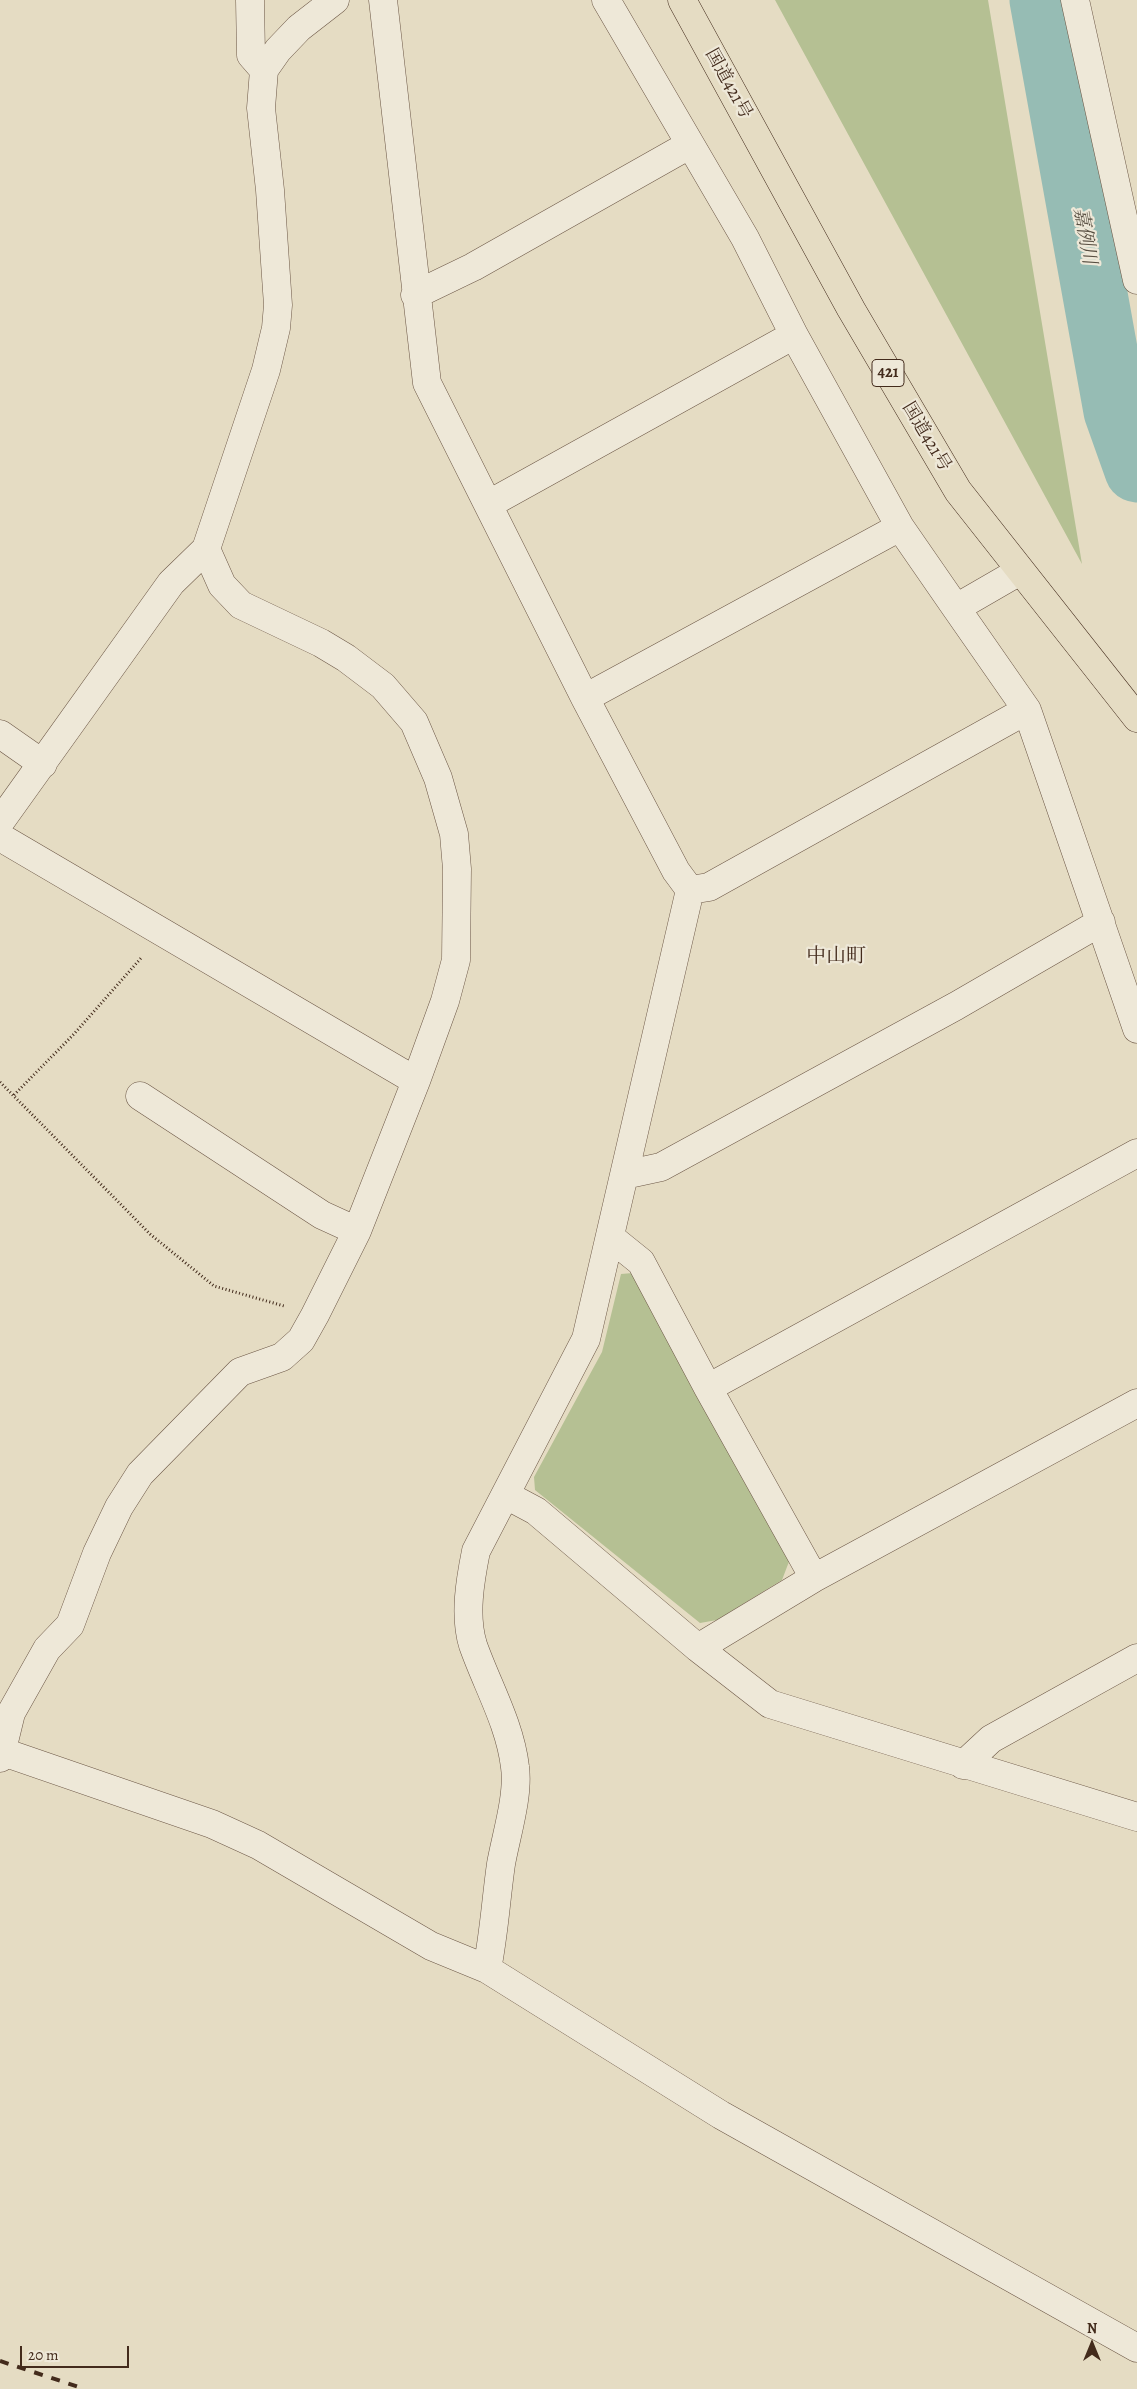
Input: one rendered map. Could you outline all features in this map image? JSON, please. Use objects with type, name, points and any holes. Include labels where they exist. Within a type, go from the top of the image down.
[{"type":"highway","name":"国道421号","points":[[682,0],[851,310],[958,491],[1137,718]]},
{"type":"street","points":[[250,0],[251,55],[264,70]]},
{"type":"street","points":[[0,822],[171,583],[206,549],[266,370],[276,328],[278,305],[270,190],[261,108],[264,70],[278,50],[299,28],[336,0]]},
{"type":"street","points":[[383,0],[415,295],[427,382],[585,698],[676,871],[690,890],[586,1339],[476,1552],[469,1585],[473,1644],[491,1686],[516,1768],[512,1806],[501,1866],[493,1943],[487,1969]]},
{"type":"street","points":[[606,0],[745,238],[794,335],[900,527],[1027,710],[1137,1029]]},
{"type":"street","points":[[1075,0],[1137,280]]},
{"type":"street","points":[[415,295],[473,267],[689,145]]},
{"type":"street","points":[[489,504],[794,335]]},
{"type":"street","points":[[585,698],[900,527]]},
{"type":"street","points":[[206,549],[222,585],[241,605],[321,643],[346,658],[383,686],[414,722],[438,778],[454,834],[457,869],[456,960],[445,1001],[416,1081],[357,1231],[315,1315],[300,1340],[282,1357],[240,1372],[140,1474],[115,1514],[97,1553],[70,1624],[47,1649],[11,1713],[0,1753],[212,1824],[258,1845],[431,1946],[487,1969],[721,2115],[1137,2348]]},
{"type":"street","points":[[956,608],[1020,571]]},
{"type":"street","points":[[690,890],[709,887],[1027,710]]},
{"type":"street","points":[[0,734],[43,764]]},
{"type":"street","points":[[0,838],[416,1081]]},
{"type":"street","points":[[624,1175],[661,1168],[956,1006],[1101,922]]},
{"type":"street","points":[[140,1096],[322,1214],[357,1231]]},
{"type":"street","points":[[708,1388],[1137,1153]]},
{"type":"street","points":[[610,1237],[641,1262],[708,1388],[814,1578]]},
{"type":"street","points":[[698,1648],[814,1578],[1137,1402]]},
{"type":"street","points":[[506,1495],[536,1511],[698,1648],[770,1704],[963,1765],[1137,1816]]},
{"type":"street","points":[[963,1765],[990,1739],[1137,1658]]},
{"type":"path","points":[[14,1095],[74,1034],[164,933]]},
{"type":"path","points":[[0,1082],[150,1234],[214,1286],[315,1315]]},
{"type":"green space","points":[[775,0],[988,0],[1082,564]]},
{"type":"green space","points":[[633,1273],[790,1559],[782,1580],[717,1620],[700,1623],[535,1490],[534,1477],[602,1352],[621,1274]]},
{"type":"waterway","name":"嘉例川","points":[[1042,0],[1116,411],[1137,470]]},
{"type":"railway","points":[[0,2361],[85,2389]]},
{"type":"district","name":"中山町","points":[[836,957]]}]
